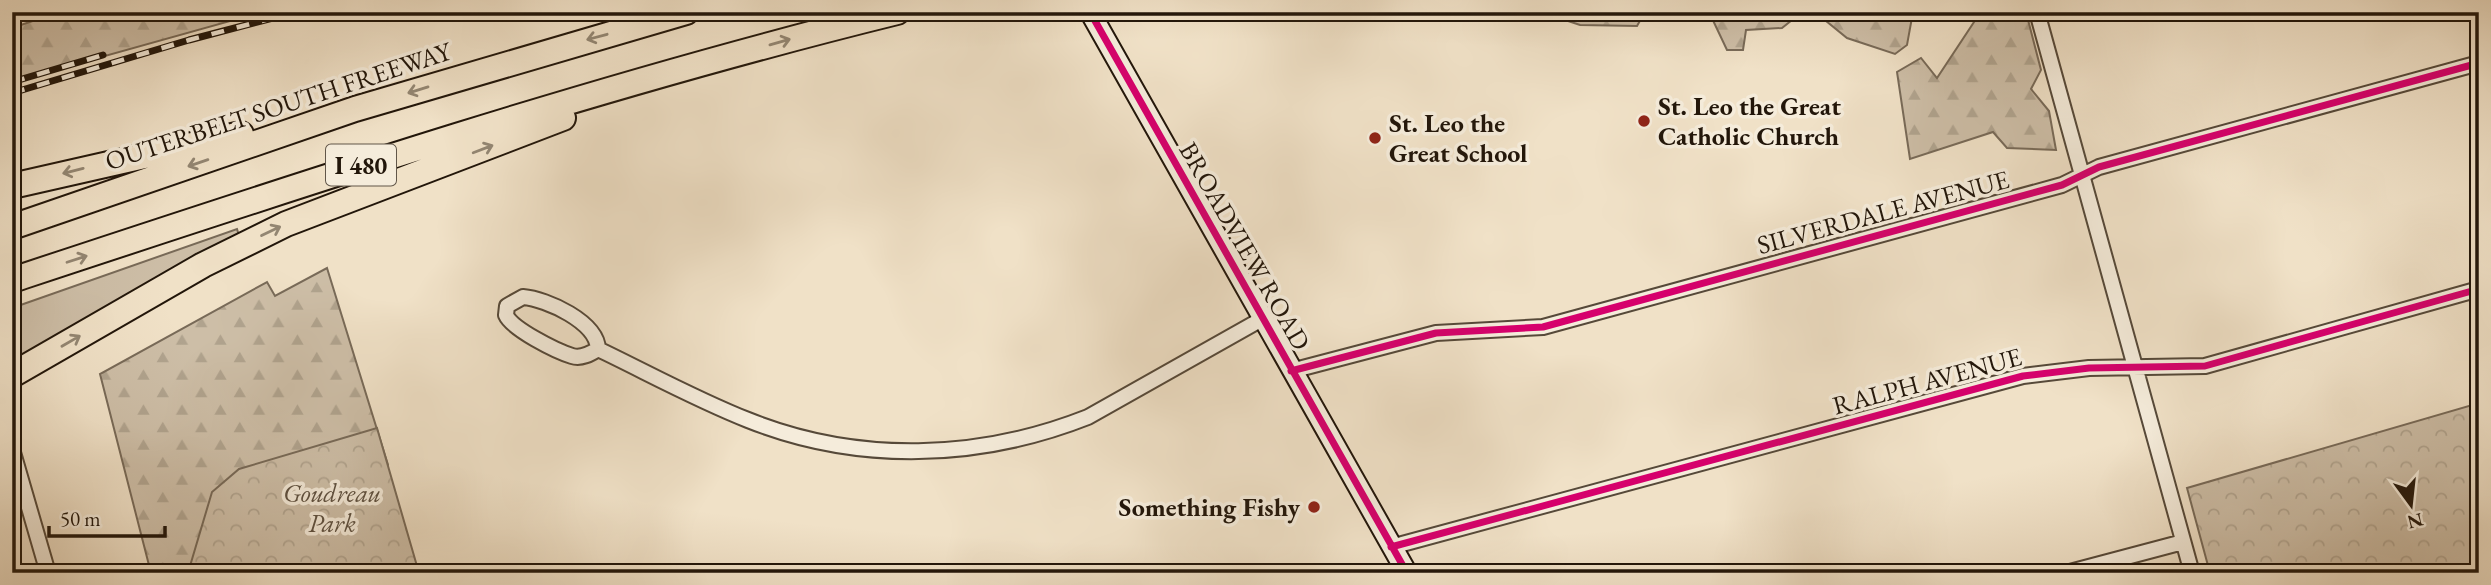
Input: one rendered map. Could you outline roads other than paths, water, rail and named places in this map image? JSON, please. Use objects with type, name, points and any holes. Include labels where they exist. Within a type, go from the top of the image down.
[{"type":"highway","name":"OUTERBELT SOUTH FREEWAY","points":[[12,227],[355,109],[686,12]]},
{"type":"highway","name":"I 480","points":[[12,281],[370,162],[714,61],[897,12]]},
{"type":"highway","points":[[12,375],[203,265],[286,224],[714,61]]},
{"type":"highway","points":[[12,186],[355,109]]},
{"type":"main road","name":"BROADVIEW ROAD","points":[[1092,15],[1407,573]]},
{"type":"street","points":[[2037,12],[2192,573]]},
{"type":"street","name":"SILVERDALE AVENUE","points":[[1291,371],[1436,333],[1543,327],[2083,176],[2099,167],[2479,63]]},
{"type":"street","name":"RALPH AVENUE","points":[[1391,547],[2023,376],[2089,368],[2205,366],[2479,289]]},
{"type":"street","points":[[534,298],[586,324],[598,340],[598,349],[590,354],[572,356],[517,328],[506,315],[507,306],[514,299],[534,298]]},
{"type":"street","points":[[598,349],[749,421],[809,438],[870,449],[933,453],[1003,443],[1060,428],[1088,417],[1262,319]]},
{"type":"street","points":[[12,449],[48,573]]},
{"type":"street","points":[[2066,573],[2183,541]]},
{"type":"railway","points":[[12,93],[189,40],[296,12]]},
{"type":"railway","points":[[12,82],[103,55]]},
{"type":"place","name":"St. Leo the Great Catholic Church","points":[[1644,121]]},
{"type":"place","name":"St. Leo the Great School","points":[[1375,138]]},
{"type":"place","name":"Something Fishy","points":[[1314,507]]},
{"type":"park label","name":"Goudreau Park","points":[[332,508]]}]
